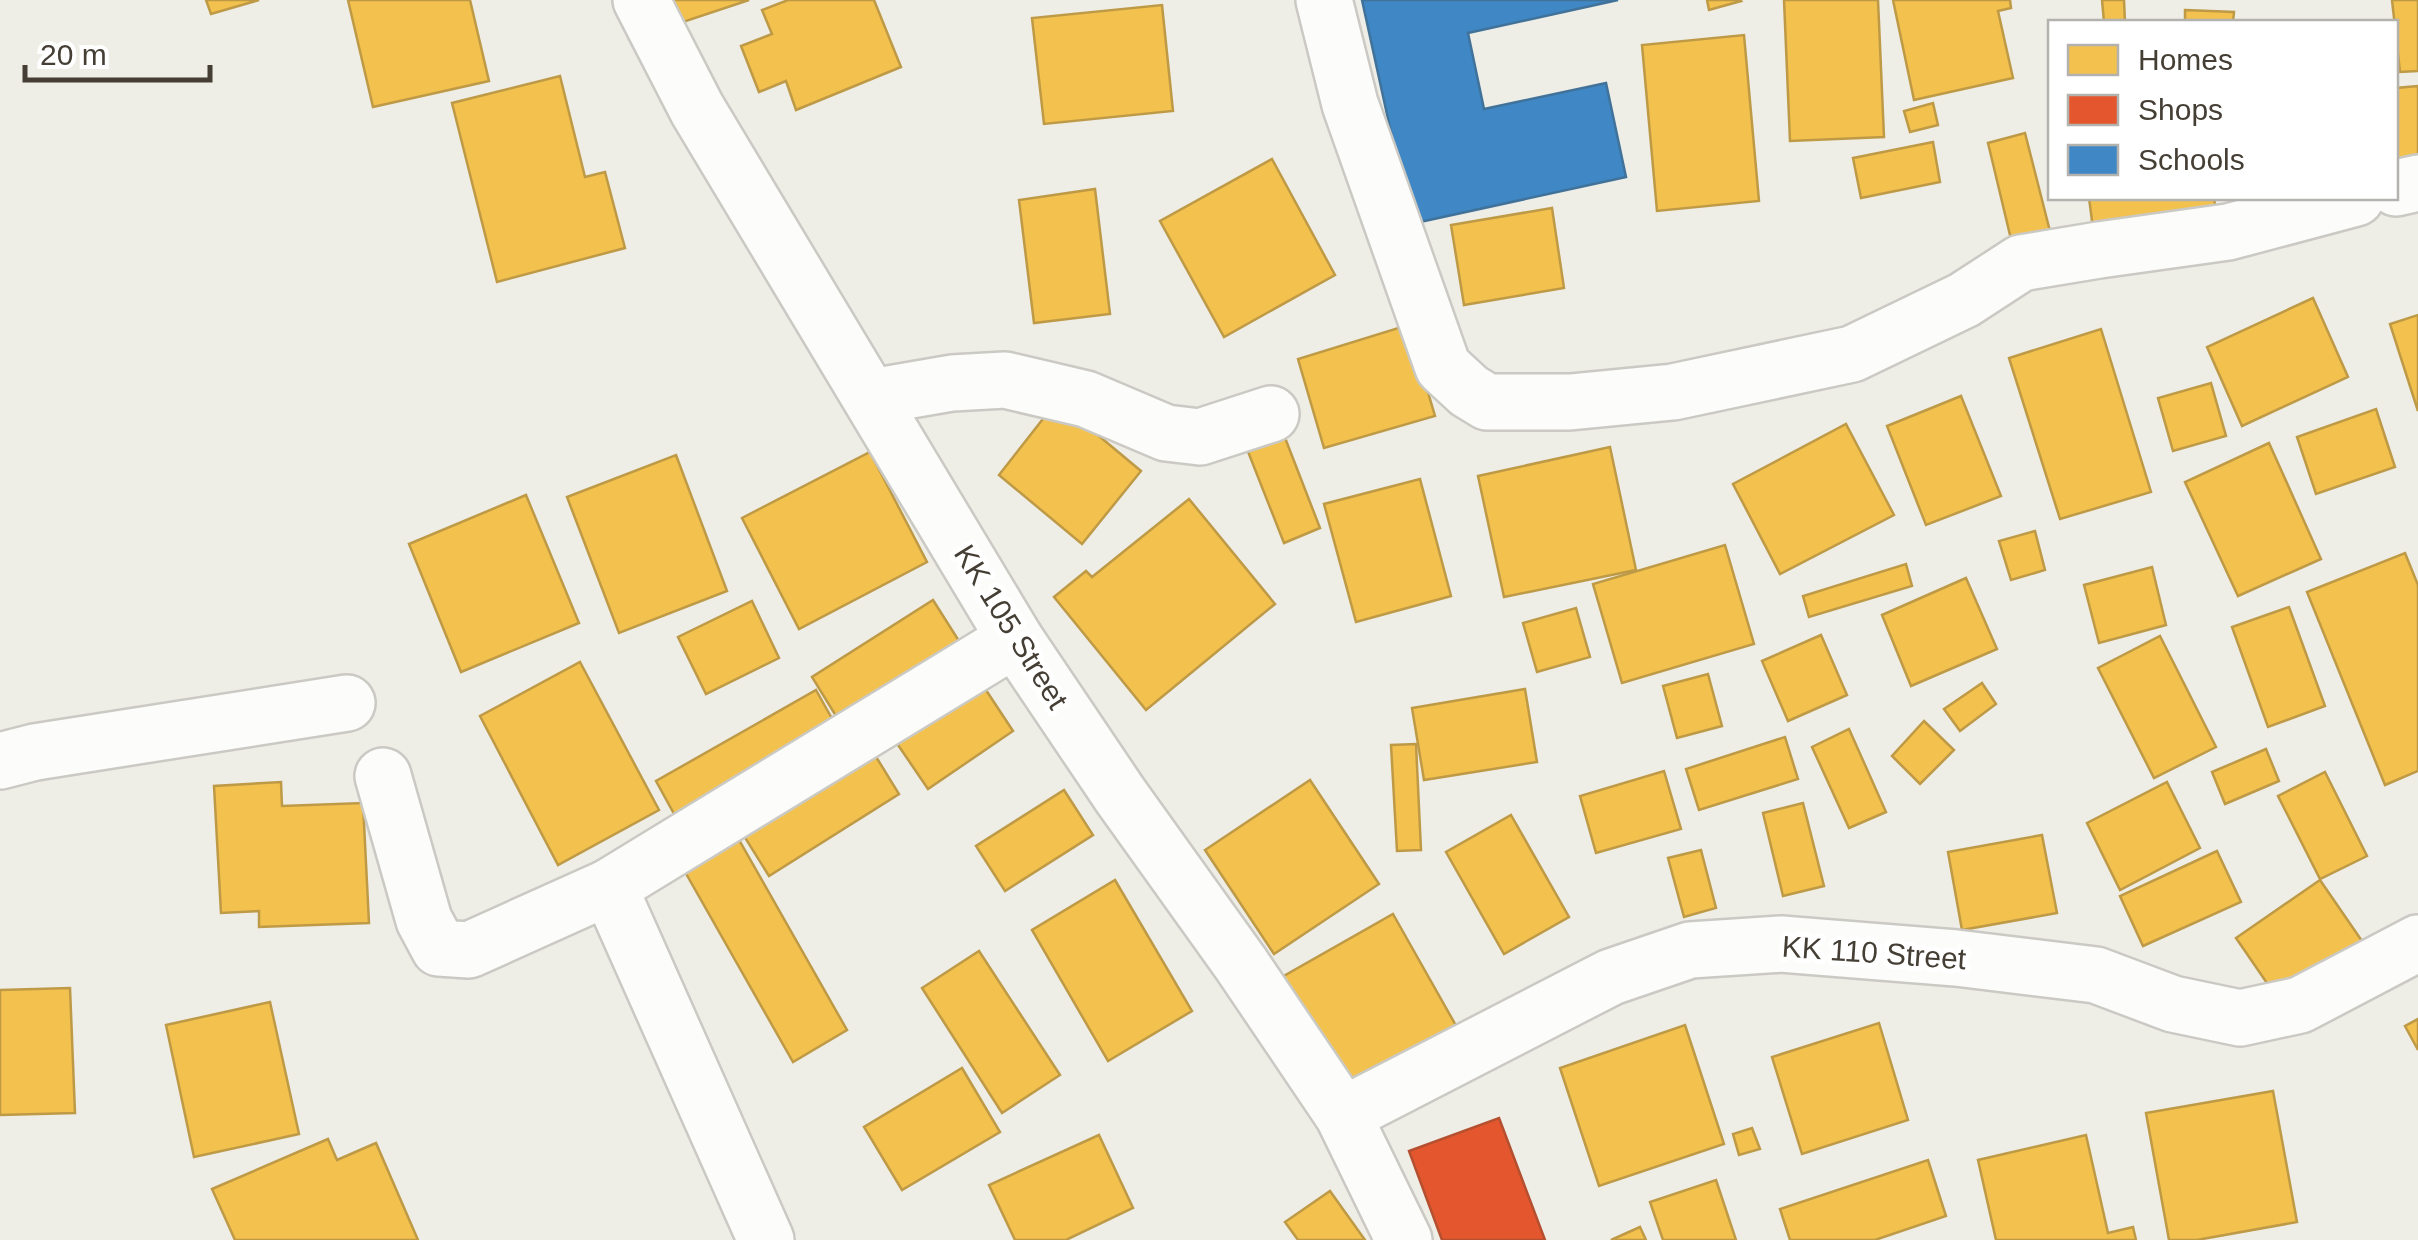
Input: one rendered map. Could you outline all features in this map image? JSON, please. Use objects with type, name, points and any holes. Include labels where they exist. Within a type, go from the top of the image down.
[{"type":"street","name":"KK 105 Street","points":[[641,0],[697,109],[1016,640],[1342,1114],[1404,1240]]},
{"type":"street","points":[[1324,0],[1350,104],[1443,367],[1487,402],[1570,402],[1673,392],[1852,354],[1964,300],[2021,263],[2228,232],[2348,200]]},
{"type":"street","points":[[871,397],[952,383],[1005,380],[1086,399],[1166,433],[1200,437],[1271,414]]},
{"type":"street","points":[[383,776],[424,920],[440,948],[469,950],[609,887],[1016,640]]},
{"type":"street","points":[[0,761],[35,752],[348,703]]},
{"type":"street","points":[[609,887],[766,1240]]},
{"type":"street","name":"KK 110 Street","points":[[1342,1114],[1611,978],[1690,950],[1781,944],[1956,958],[2096,975],[2172,1004],[2240,1018],[2300,1006],[2418,943]]},
{"type":"building: Homes","points":[[206,0],[259,0],[211,14]]},
{"type":"building: Homes","points":[[348,0],[470,0],[489,81],[373,107]]},
{"type":"building: Homes","points":[[672,0],[749,0],[680,23]]},
{"type":"building: Homes","points":[[788,0],[874,0],[901,67],[796,110],[786,81],[759,92],[741,46],[772,34],[762,10]]},
{"type":"building: Homes","points":[[1707,0],[1740,0],[1741,1],[1709,10]]},
{"type":"building: Homes","points":[[1784,0],[1878,0],[1884,137],[1790,141]]},
{"type":"building: Homes","points":[[1893,0],[2010,0],[2011,8],[1998,11],[2013,78],[1914,100]]},
{"type":"building: Homes","points":[[2102,0],[2124,0],[2125,20],[2104,20]]},
{"type":"building: Homes","points":[[2392,0],[2418,0],[2418,71],[2400,72],[2398,20],[2394,20]]},
{"type":"building: Homes","points":[[1162,5],[1173,111],[1044,124],[1032,18]]},
{"type":"building: Homes","points":[[2185,10],[2234,12],[2233,20],[2185,20]]},
{"type":"building: Homes","points":[[1744,35],[1759,201],[1657,211],[1642,45]]},
{"type":"building: Homes","points":[[560,76],[585,177],[605,172],[625,248],[497,282],[452,103]]},
{"type":"building: Homes","points":[[2418,86],[2418,162],[2398,164],[2398,88]]},
{"type":"building: Homes","points":[[1933,103],[1938,125],[1910,132],[1904,111]]},
{"type":"building: Homes","points":[[2025,133],[2054,247],[2015,256],[1988,143]]},
{"type":"building: Homes","points":[[1933,142],[1940,182],[1861,198],[1853,158]]},
{"type":"building: Homes","points":[[1272,159],[1335,275],[1224,337],[1160,221]]},
{"type":"building: Homes","points":[[1095,189],[1110,314],[1034,323],[1019,200]]},
{"type":"building: Homes","points":[[2089,200],[2214,200],[2217,219],[2094,236]]},
{"type":"building: Homes","points":[[1552,208],[1564,288],[1464,305],[1451,225]]},
{"type":"building: Homes","points":[[2313,298],[2348,377],[2242,426],[2207,347]]},
{"type":"building: Homes","points":[[2418,315],[2418,411],[2390,324]]},
{"type":"building: Homes","points":[[1408,325],[1435,416],[1324,448],[1298,359]]},
{"type":"building: Homes","points":[[2101,329],[2151,492],[2060,519],[2009,358]]},
{"type":"building: Homes","points":[[2211,383],[2226,436],[2173,451],[2158,398]]},
{"type":"building: Homes","points":[[1961,396],[2001,496],[1926,525],[1887,426]]},
{"type":"building: Homes","points":[[1057,401],[1141,471],[1082,544],[999,475]]},
{"type":"building: Homes","points":[[2376,409],[2395,467],[2316,494],[2297,437]]},
{"type":"building: Homes","points":[[1846,424],[1894,515],[1780,574],[1733,484]]},
{"type":"building: Homes","points":[[1282,430],[1320,528],[1284,543],[1245,444]]},
{"type":"building: Homes","points":[[2269,443],[2321,559],[2238,596],[2185,482]]},
{"type":"building: Homes","points":[[1610,447],[1636,570],[1504,597],[1478,476]]},
{"type":"building: Homes","points":[[870,452],[927,562],[799,629],[742,518]]},
{"type":"building: Homes","points":[[676,455],[727,591],[619,633],[567,497]]},
{"type":"building: Homes","points":[[1420,479],[1451,596],[1356,622],[1324,504]]},
{"type":"building: Homes","points":[[526,495],[579,623],[461,672],[409,544]]},
{"type":"building: Homes","points":[[1189,499],[1275,604],[1146,710],[1054,597],[1086,571],[1092,577]]},
{"type":"building: Homes","points":[[2035,531],[2045,570],[2011,580],[1999,541]]},
{"type":"building: Homes","points":[[1725,545],[1754,644],[1622,683],[1593,584]]},
{"type":"building: Homes","points":[[2405,553],[2418,585],[2418,771],[2385,785],[2307,592]]},
{"type":"building: Homes","points":[[1906,564],[1912,586],[1809,617],[1803,596]]},
{"type":"building: Homes","points":[[2152,567],[2166,625],[2099,643],[2084,585]]},
{"type":"building: Homes","points":[[1966,578],[1997,649],[1911,686],[1882,615]]},
{"type":"building: Homes","points":[[933,600],[966,652],[844,729],[812,677]]},
{"type":"building: Homes","points":[[752,601],[779,658],[706,694],[678,637]]},
{"type":"building: Homes","points":[[2289,607],[2325,706],[2268,727],[2232,627]]},
{"type":"building: Homes","points":[[1576,608],[1590,657],[1537,672],[1523,623]]},
{"type":"building: Homes","points":[[1821,635],[1847,695],[1788,721],[1762,661]]},
{"type":"building: Homes","points":[[2160,636],[2216,747],[2154,778],[2098,668]]},
{"type":"building: Homes","points":[[580,662],[659,810],[558,865],[480,716]]},
{"type":"building: Homes","points":[[1708,674],[1722,726],[1677,738],[1663,686]]},
{"type":"building: Homes","points":[[1982,683],[1996,704],[1960,731],[1944,709]]},
{"type":"building: Homes","points":[[982,684],[1013,731],[928,789],[896,742]]},
{"type":"building: Homes","points":[[1525,689],[1537,762],[1424,780],[1412,708]]},
{"type":"building: Homes","points":[[816,690],[844,740],[684,832],[656,781]]},
{"type":"building: Homes","points":[[1924,721],[1954,750],[1920,784],[1892,756]]},
{"type":"building: Homes","points":[[1849,729],[1886,812],[1849,828],[1812,747]]},
{"type":"building: Homes","points":[[1785,737],[1798,779],[1699,810],[1686,769]]},
{"type":"building: Homes","points":[[1416,744],[1421,850],[1397,851],[1391,745]]},
{"type":"building: Homes","points":[[870,747],[899,794],[769,876],[739,828]]},
{"type":"building: Homes","points":[[2266,749],[2279,781],[2225,804],[2212,772]]},
{"type":"building: Homes","points":[[1664,771],[1681,829],[1596,853],[1580,796]]},
{"type":"building: Homes","points":[[2325,772],[2367,856],[2320,879],[2278,796]]},
{"type":"building: Homes","points":[[1310,780],[1379,884],[1274,954],[1205,850]]},
{"type":"building: Homes","points":[[281,782],[282,806],[363,803],[369,923],[259,927],[259,911],[221,913],[214,786]]},
{"type":"building: Homes","points":[[2167,782],[2200,848],[2120,890],[2087,823]]},
{"type":"building: Homes","points":[[1064,790],[1093,835],[1005,891],[976,846]]},
{"type":"building: Homes","points":[[1803,803],[1824,886],[1783,896],[1763,813]]},
{"type":"building: Homes","points":[[1511,815],[1569,917],[1504,954],[1446,852]]},
{"type":"building: Homes","points":[[734,831],[847,1030],[793,1062],[680,863]]},
{"type":"building: Homes","points":[[2042,835],[2057,913],[1962,930],[1948,852]]},
{"type":"building: Homes","points":[[1701,850],[1716,908],[1684,917],[1668,858]]},
{"type":"building: Homes","points":[[2217,851],[2241,902],[2143,946],[2120,896]]},
{"type":"building: Homes","points":[[1115,880],[1192,1011],[1108,1061],[1032,930]]},
{"type":"building: Homes","points":[[2320,880],[2364,944],[2280,1002],[2236,938]]},
{"type":"building: Homes","points":[[1393,914],[1463,1038],[1352,1102],[1282,977]]},
{"type":"building: Homes","points":[[979,951],[1060,1075],[1002,1113],[922,988]]},
{"type":"building: Homes","points":[[70,988],[75,1113],[0,1115],[0,990]]},
{"type":"building: Homes","points":[[270,1002],[299,1134],[194,1157],[166,1025]]},
{"type":"building: Homes","points":[[2418,1019],[2418,1050],[2405,1026]]},
{"type":"building: Homes","points":[[1879,1023],[1908,1120],[1802,1154],[1772,1057]]},
{"type":"building: Homes","points":[[1685,1025],[1724,1144],[1599,1186],[1560,1068]]},
{"type":"building: Homes","points":[[962,1068],[1000,1132],[902,1190],[864,1127]]},
{"type":"building: Homes","points":[[2273,1091],[2297,1222],[2197,1240],[2169,1240],[2146,1113]]},
{"type":"building: Homes","points":[[1752,1128],[1760,1149],[1739,1155],[1733,1134]]},
{"type":"building: Homes","points":[[1099,1135],[1133,1208],[1066,1240],[1015,1240],[989,1185]]},
{"type":"building: Homes","points":[[2086,1135],[2108,1233],[2133,1227],[2136,1240],[1996,1240],[1978,1160]]},
{"type":"building: Homes","points":[[328,1139],[337,1160],[376,1143],[418,1240],[235,1240],[212,1189]]},
{"type":"building: Homes","points":[[1928,1160],[1946,1216],[1875,1240],[1790,1240],[1780,1209]]},
{"type":"building: Homes","points":[[1716,1180],[1736,1240],[1663,1240],[1650,1202]]},
{"type":"building: Homes","points":[[1330,1191],[1365,1240],[1298,1240],[1285,1222]]},
{"type":"building: Homes","points":[[1640,1227],[1646,1240],[1611,1240]]},
{"type":"building: Shops","points":[[1499,1118],[1545,1240],[1442,1240],[1409,1151]]},
{"type":"building: Schools","points":[[1362,0],[1618,0],[1468,33],[1484,109],[1606,83],[1626,177],[1411,224]]}]
